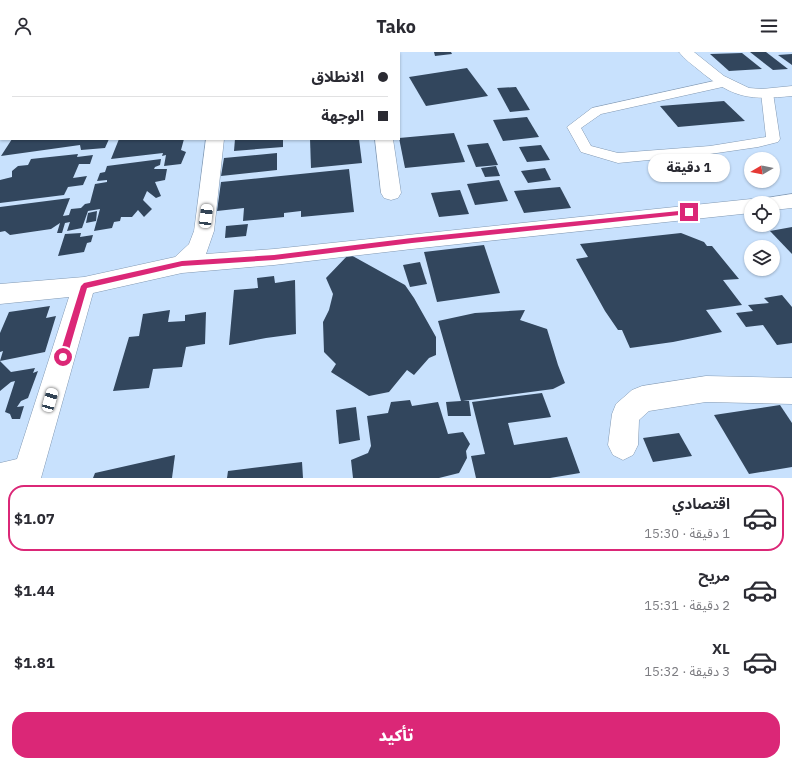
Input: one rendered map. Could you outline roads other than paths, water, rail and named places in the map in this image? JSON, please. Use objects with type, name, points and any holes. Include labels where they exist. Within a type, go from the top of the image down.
[{"type":"street","points":[[686,52],[723,83],[749,93],[767,94],[792,91]]},
{"type":"street","points":[[182,264],[198,248],[204,231],[215,140]]},
{"type":"street","points":[[384,140],[391,193]]},
{"type":"street","points":[[780,202],[792,201]]},
{"type":"street","points":[[0,294],[84,286],[182,264],[274,257],[412,241],[744,207]]},
{"type":"street","points":[[0,478],[27,475],[84,286]]},
{"type":"street","points":[[623,445],[626,414],[642,399],[706,389],[792,391]]},
{"type":"lane","points":[[723,83],[597,111],[574,127],[586,149],[618,158],[758,144],[773,139],[767,94]]}]
